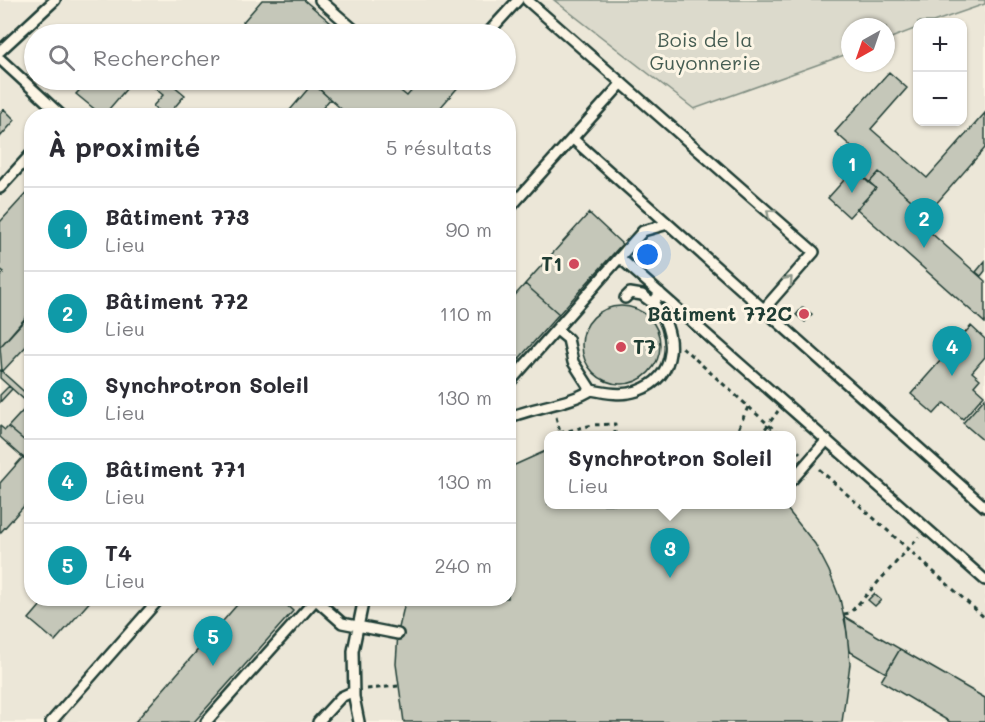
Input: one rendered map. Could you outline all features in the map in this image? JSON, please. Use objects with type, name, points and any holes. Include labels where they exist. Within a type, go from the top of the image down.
[{"type":"lane","points":[[29,24],[55,0]]},
{"type":"lane","points":[[320,0],[348,24]]},
{"type":"lane","points":[[496,24],[518,0]]},
{"type":"lane","points":[[527,0],[814,252],[764,309]]},
{"type":"lane","points":[[0,51],[24,29]]},
{"type":"lane","points":[[0,59],[24,81]]},
{"type":"lane","points":[[516,201],[622,83]]},
{"type":"lane","points":[[34,90],[53,108]]},
{"type":"lane","points":[[573,140],[985,507]]},
{"type":"lane","points":[[0,188],[24,162]]},
{"type":"lane","points":[[516,375],[643,231],[668,224]]},
{"type":"lane","points":[[620,258],[985,580]]},
{"type":"lane","points":[[516,415],[552,403],[581,397],[591,390],[624,394],[638,391],[662,372],[669,359],[671,333],[667,321],[653,303],[642,295],[630,293],[625,298]]},
{"type":"lane","points":[[653,303],[660,293]]},
{"type":"lane","points":[[557,330],[568,339],[573,362],[591,390]]},
{"type":"lane","points":[[796,476],[827,440]]},
{"type":"lane","points":[[51,722],[153,606]]},
{"type":"lane","points":[[206,722],[311,606]]},
{"type":"lane","points":[[324,606],[342,623],[398,634]]},
{"type":"lane","points":[[359,722],[354,691],[352,651],[360,627],[363,606]]},
{"type":"lane","points":[[318,722],[341,697],[354,691]]},
{"type":"path","points":[[682,347],[776,431]]},
{"type":"path","points":[[552,403],[559,431]]},
{"type":"path","points":[[762,431],[785,403]]},
{"type":"path","points":[[739,431],[748,406]]},
{"type":"path","points":[[571,431],[592,425],[615,424],[615,431]]},
{"type":"path","points":[[796,449],[985,618]]},
{"type":"path","points":[[844,614],[850,613],[927,528]]},
{"type":"path","points":[[354,691],[398,686]]},
{"type":"shaded area","points":[[0,0],[554,0],[694,109],[841,56],[841,72],[895,72],[895,37],[913,30],[913,126],[967,126],[967,18],[945,18],[985,4],[985,722],[0,722]]},
{"type":"green space","name":"Bois de la Guyonnerie","points":[[554,0],[985,0],[985,4],[945,18],[913,18],[913,30],[895,37],[895,18],[841,18],[841,56],[694,109]]},
{"type":"building","points":[[262,0],[304,0],[332,24],[245,24],[243,22]]},
{"type":"building","points":[[889,72],[907,88],[871,129],[927,178],[985,113],[985,148],[927,214],[879,172],[869,183],[854,169],[864,158],[835,132]]},
{"type":"building","points":[[80,90],[125,90],[110,108],[93,108],[76,94]]},
{"type":"building","points":[[157,90],[179,90],[185,95],[174,108],[155,108],[153,106],[163,95]]},
{"type":"building","points":[[307,90],[320,90],[330,99],[323,108],[292,108]]},
{"type":"building","points":[[320,90],[400,90],[407,96],[412,90],[456,90],[440,108],[340,108]]},
{"type":"building","points":[[4,109],[15,120],[0,137],[0,113]]},
{"type":"building","points":[[854,169],[876,188],[849,217],[828,198]]},
{"type":"building","points":[[879,172],[918,206],[911,215],[985,281],[985,323],[857,209],[876,188],[869,183]]},
{"type":"building","points":[[24,196],[24,321],[0,347],[0,277],[4,272],[0,269],[0,222]]},
{"type":"building","name":"T1","points":[[589,213],[622,244],[559,314],[525,284]]},
{"type":"building","points":[[985,261],[985,271],[981,276],[976,272]]},
{"type":"building","points":[[525,284],[559,314],[516,362],[516,294]]},
{"type":"building","name":"T7","points":[[621,306],[636,309],[649,317],[657,330],[660,345],[657,360],[649,373],[636,381],[621,384],[606,381],[593,373],[585,360],[582,345],[585,330],[593,317],[606,309]]},
{"type":"building","name":"Bâtiment 772C","points":[[803,307],[812,314],[805,322],[796,315]]},
{"type":"building","points":[[24,319],[24,349],[2,372],[0,347]]},
{"type":"building","points":[[971,326],[985,339],[985,357],[972,372],[980,379],[974,386],[984,395],[963,419],[944,403],[934,414],[911,394]]},
{"type":"building","points":[[0,370],[24,392],[24,399],[0,378]]},
{"type":"building","points":[[9,386],[12,389],[0,402],[0,395]]},
{"type":"building","points":[[985,398],[985,442],[963,423]]},
{"type":"building","points":[[24,410],[24,440],[8,427]]},
{"type":"building","points":[[0,426],[5,430],[8,427],[24,440],[24,458],[0,437]]},
{"type":"building","points":[[544,452],[544,509],[787,509],[815,544],[840,599],[847,632],[850,664],[842,722],[404,722],[396,664],[398,632],[404,606],[516,606],[516,464]]},
{"type":"building","points":[[24,458],[24,506],[0,533],[0,483]]},
{"type":"building","points":[[874,594],[881,600],[875,606],[868,600]]},
{"type":"building","points":[[40,606],[86,606],[55,641],[29,619]]},
{"type":"building","points":[[236,606],[288,606],[293,611],[194,722],[135,722]]},
{"type":"building","points":[[845,617],[900,649],[886,673],[849,651]]},
{"type":"building","points":[[900,649],[985,698],[985,722],[950,722],[881,681]]},
{"type":"place","name":"Bâtiment 773","points":[[852,193]]},
{"type":"place","name":"Bâtiment 772","points":[[924,248]]},
{"type":"place","name":"T1","points":[[574,264]]},
{"type":"place","name":"Bâtiment 772C","points":[[804,314]]},
{"type":"place","name":"T7","points":[[621,347]]},
{"type":"place","name":"Bâtiment 771","points":[[952,376]]},
{"type":"place","name":"Synchrotron Soleil","points":[[670,578]]},
{"type":"place","name":"T4","points":[[213,666]]}]
